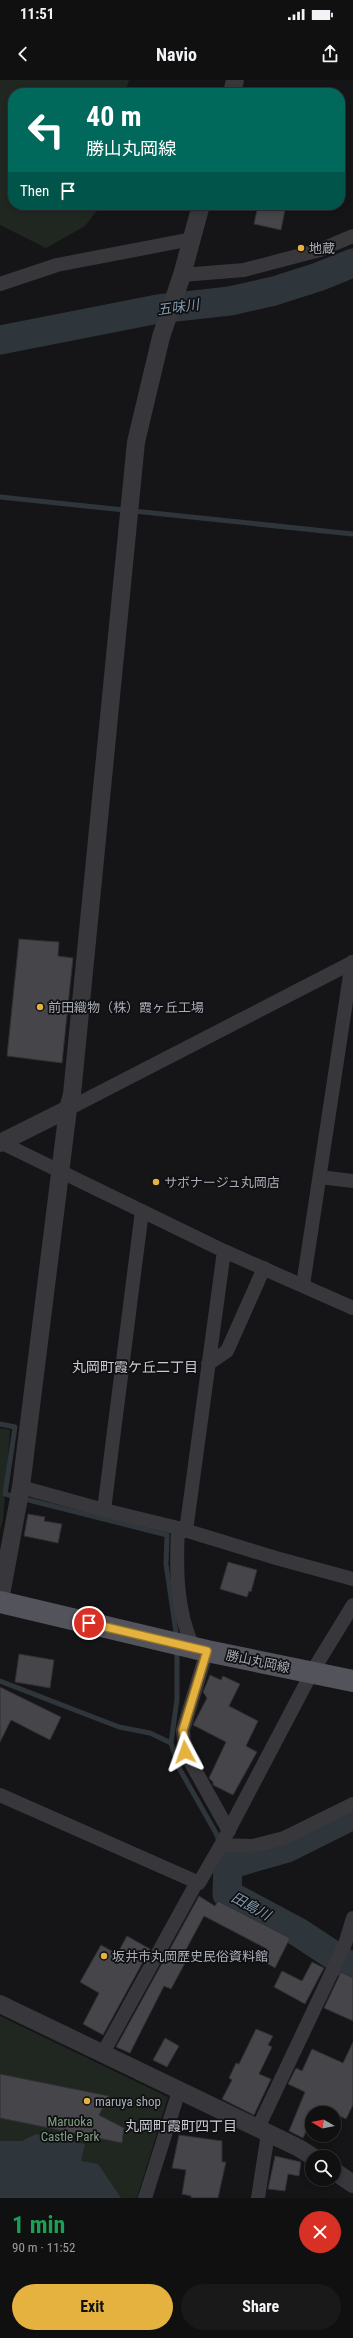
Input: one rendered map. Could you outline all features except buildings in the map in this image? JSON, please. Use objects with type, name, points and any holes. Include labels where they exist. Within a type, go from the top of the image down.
[{"type":"main road","name":"勝山丸岡線","points":[[0,1601],[200,1649],[353,1681]]},
{"type":"street","points":[[0,1601],[22,1487],[68,1109],[72,1094],[136,442],[161,337],[182,274],[200,210]]},
{"type":"street","points":[[182,274],[244,270],[320,250],[353,236]]},
{"type":"street","points":[[0,284],[57,265],[192,239]]},
{"type":"street","points":[[1,1143],[353,962]]},
{"type":"street","points":[[304,1285],[353,962]]},
{"type":"street","points":[[1,1143],[224,1250],[353,1308]]},
{"type":"street","points":[[320,1176],[353,1181]]},
{"type":"street","points":[[104,1510],[142,1211]]},
{"type":"street","points":[[224,1250],[177,1570],[181,1608],[200,1649],[183,1730],[183,1742],[185,1752],[229,1831]]},
{"type":"street","points":[[208,1364],[227,1351],[264,1268]]},
{"type":"street","points":[[22,1487],[104,1510],[182,1529],[276,1558],[353,1579]]},
{"type":"street","points":[[103,2053],[197,1882],[199,1883],[222,1845],[312,1672],[353,1605]]},
{"type":"street","points":[[0,1795],[197,1882]]},
{"type":"street","points":[[222,1845],[253,1846],[284,1838],[353,1804]]},
{"type":"street","points":[[258,2198],[263,2130],[349,1946],[353,1918]]},
{"type":"street","points":[[0,2004],[263,2130],[305,2153]]},
{"type":"street","points":[[145,2198],[179,2091]]},
{"type":"street","points":[[341,2176],[353,2184]]},
{"type":"green space","points":[[0,80],[129,80],[127,88],[8,88],[8,210],[97,210],[85,226],[46,248],[0,225]]},
{"type":"green space","points":[[0,1428],[10,1430],[3,1520],[0,1530]]},
{"type":"green space","name":"Maruoka Castle Park","points":[[0,2016],[168,2097],[137,2198],[0,2198]]},
{"type":"shaded area","points":[[36,2134],[85,2144],[81,2161],[98,2164],[121,2198],[0,2198],[0,2141],[22,2141]]},
{"type":"waterway","name":"五味川","points":[[0,340],[158,309],[230,301],[274,291],[318,277],[353,263]]},
{"type":"waterway","points":[[0,497],[353,534]]},
{"type":"waterway","points":[[0,1424],[15,1427],[5,1494],[167,1535],[166,1564],[177,1639]]},
{"type":"waterway","points":[[177,1649],[177,1699],[171,1743],[179,1768],[216,1833],[228,1865]]},
{"type":"waterway","points":[[0,1681],[119,1727],[150,1733],[171,1743]]},
{"type":"waterway","name":"田島川","points":[[353,1815],[287,1848],[228,1865],[227,1894],[298,1932],[353,1968]]},
{"type":"place","name":"地蔵","points":[[301,248]]},
{"type":"place","name":"前田織物（株）霞ヶ丘工場","points":[[40,1007]]},
{"type":"place","name":"サボナージュ丸岡店","points":[[156,1182]]},
{"type":"place","name":"坂井市丸岡歴史民俗資料館","points":[[104,1956]]},
{"type":"place","name":"maruya shop","points":[[87,2101]]},
{"type":"district","name":"丸岡町霞ケ丘二丁目","points":[[135,1367]]},
{"type":"district","name":"丸岡町霞町四丁目","points":[[181,2126]]},
{"type":"route","points":[[89,1623],[207,1651],[183,1730],[185,1752]]}]
